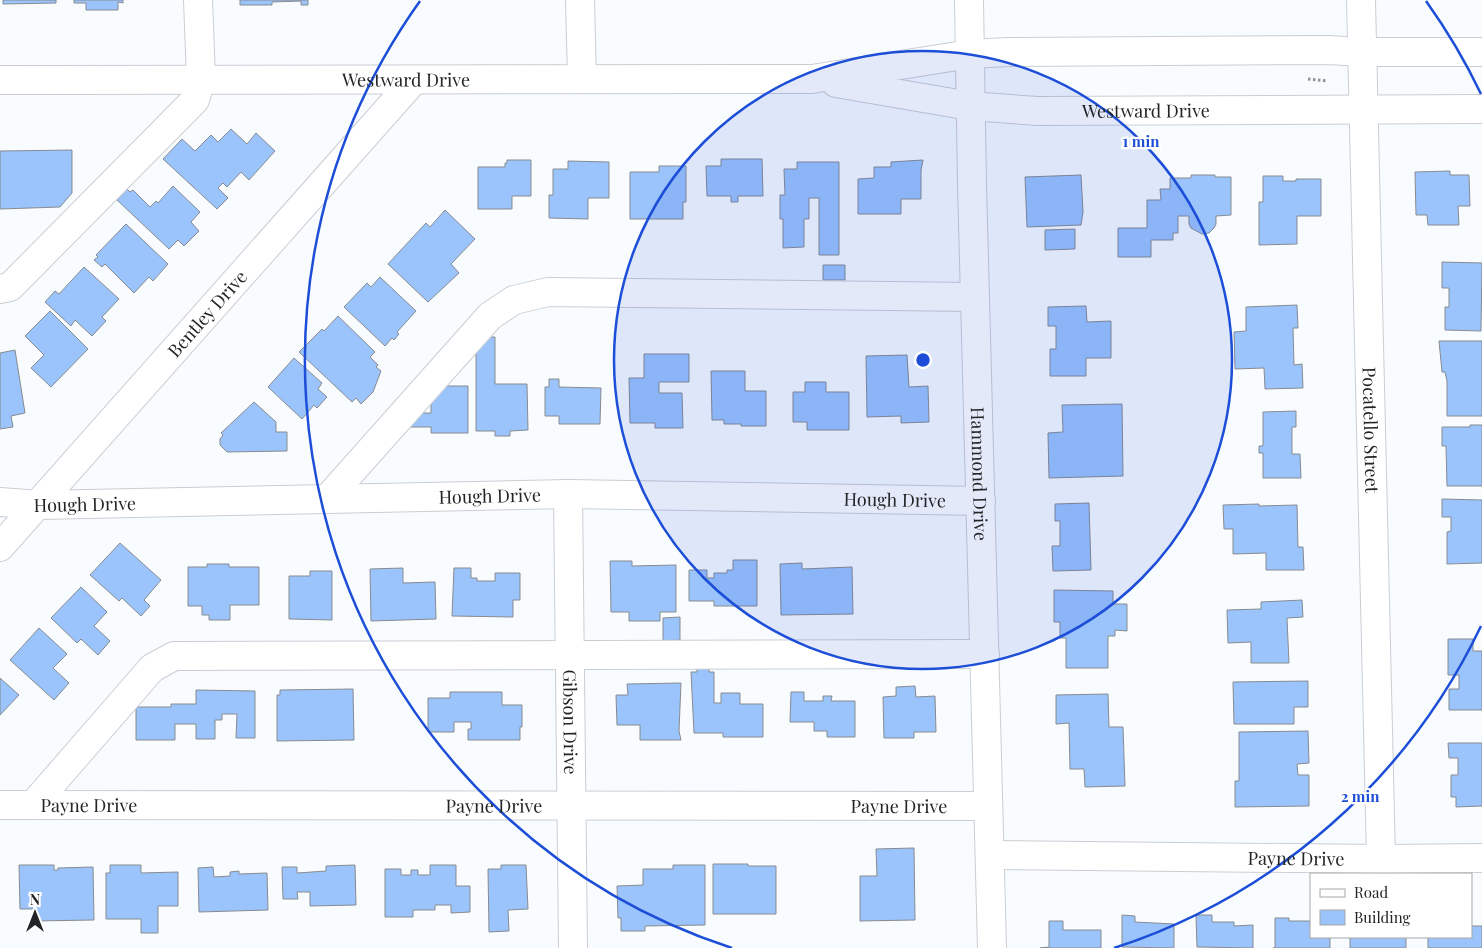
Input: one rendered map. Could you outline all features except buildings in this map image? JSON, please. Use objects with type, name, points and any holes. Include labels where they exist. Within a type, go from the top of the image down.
[{"type":"street","points":[[0,289],[10,287],[195,100],[201,79],[198,0]]},
{"type":"street","points":[[580,0],[582,79]]},
{"type":"street","name":"Hammond Drive","points":[[969,0],[970,106],[992,948]]},
{"type":"street","name":"Pocatello Street","points":[[1361,0],[1381,859]]},
{"type":"street","name":"Westward Drive","points":[[0,80],[812,79],[970,54],[1031,51],[1329,50],[1362,52],[1482,52]]},
{"type":"street","name":"Westward Drive","points":[[812,79],[970,106],[1038,111],[1482,109]]},
{"type":"street","name":"Bentley Drive","points":[[0,547],[414,80]]},
{"type":"street","points":[[327,499],[490,316],[514,300],[548,292],[975,297]]},
{"type":"street","name":"Hough Drive","points":[[0,502],[39,504],[568,494],[981,501]]},
{"type":"street","name":"Gibson Drive","points":[[568,494],[573,948]]},
{"type":"street","points":[[33,805],[152,668],[174,656],[985,654]]},
{"type":"street","name":"Payne Drive","points":[[0,804],[988,806]]},
{"type":"street","name":"Payne Drive","points":[[990,855],[1381,859],[1482,858]]}]
